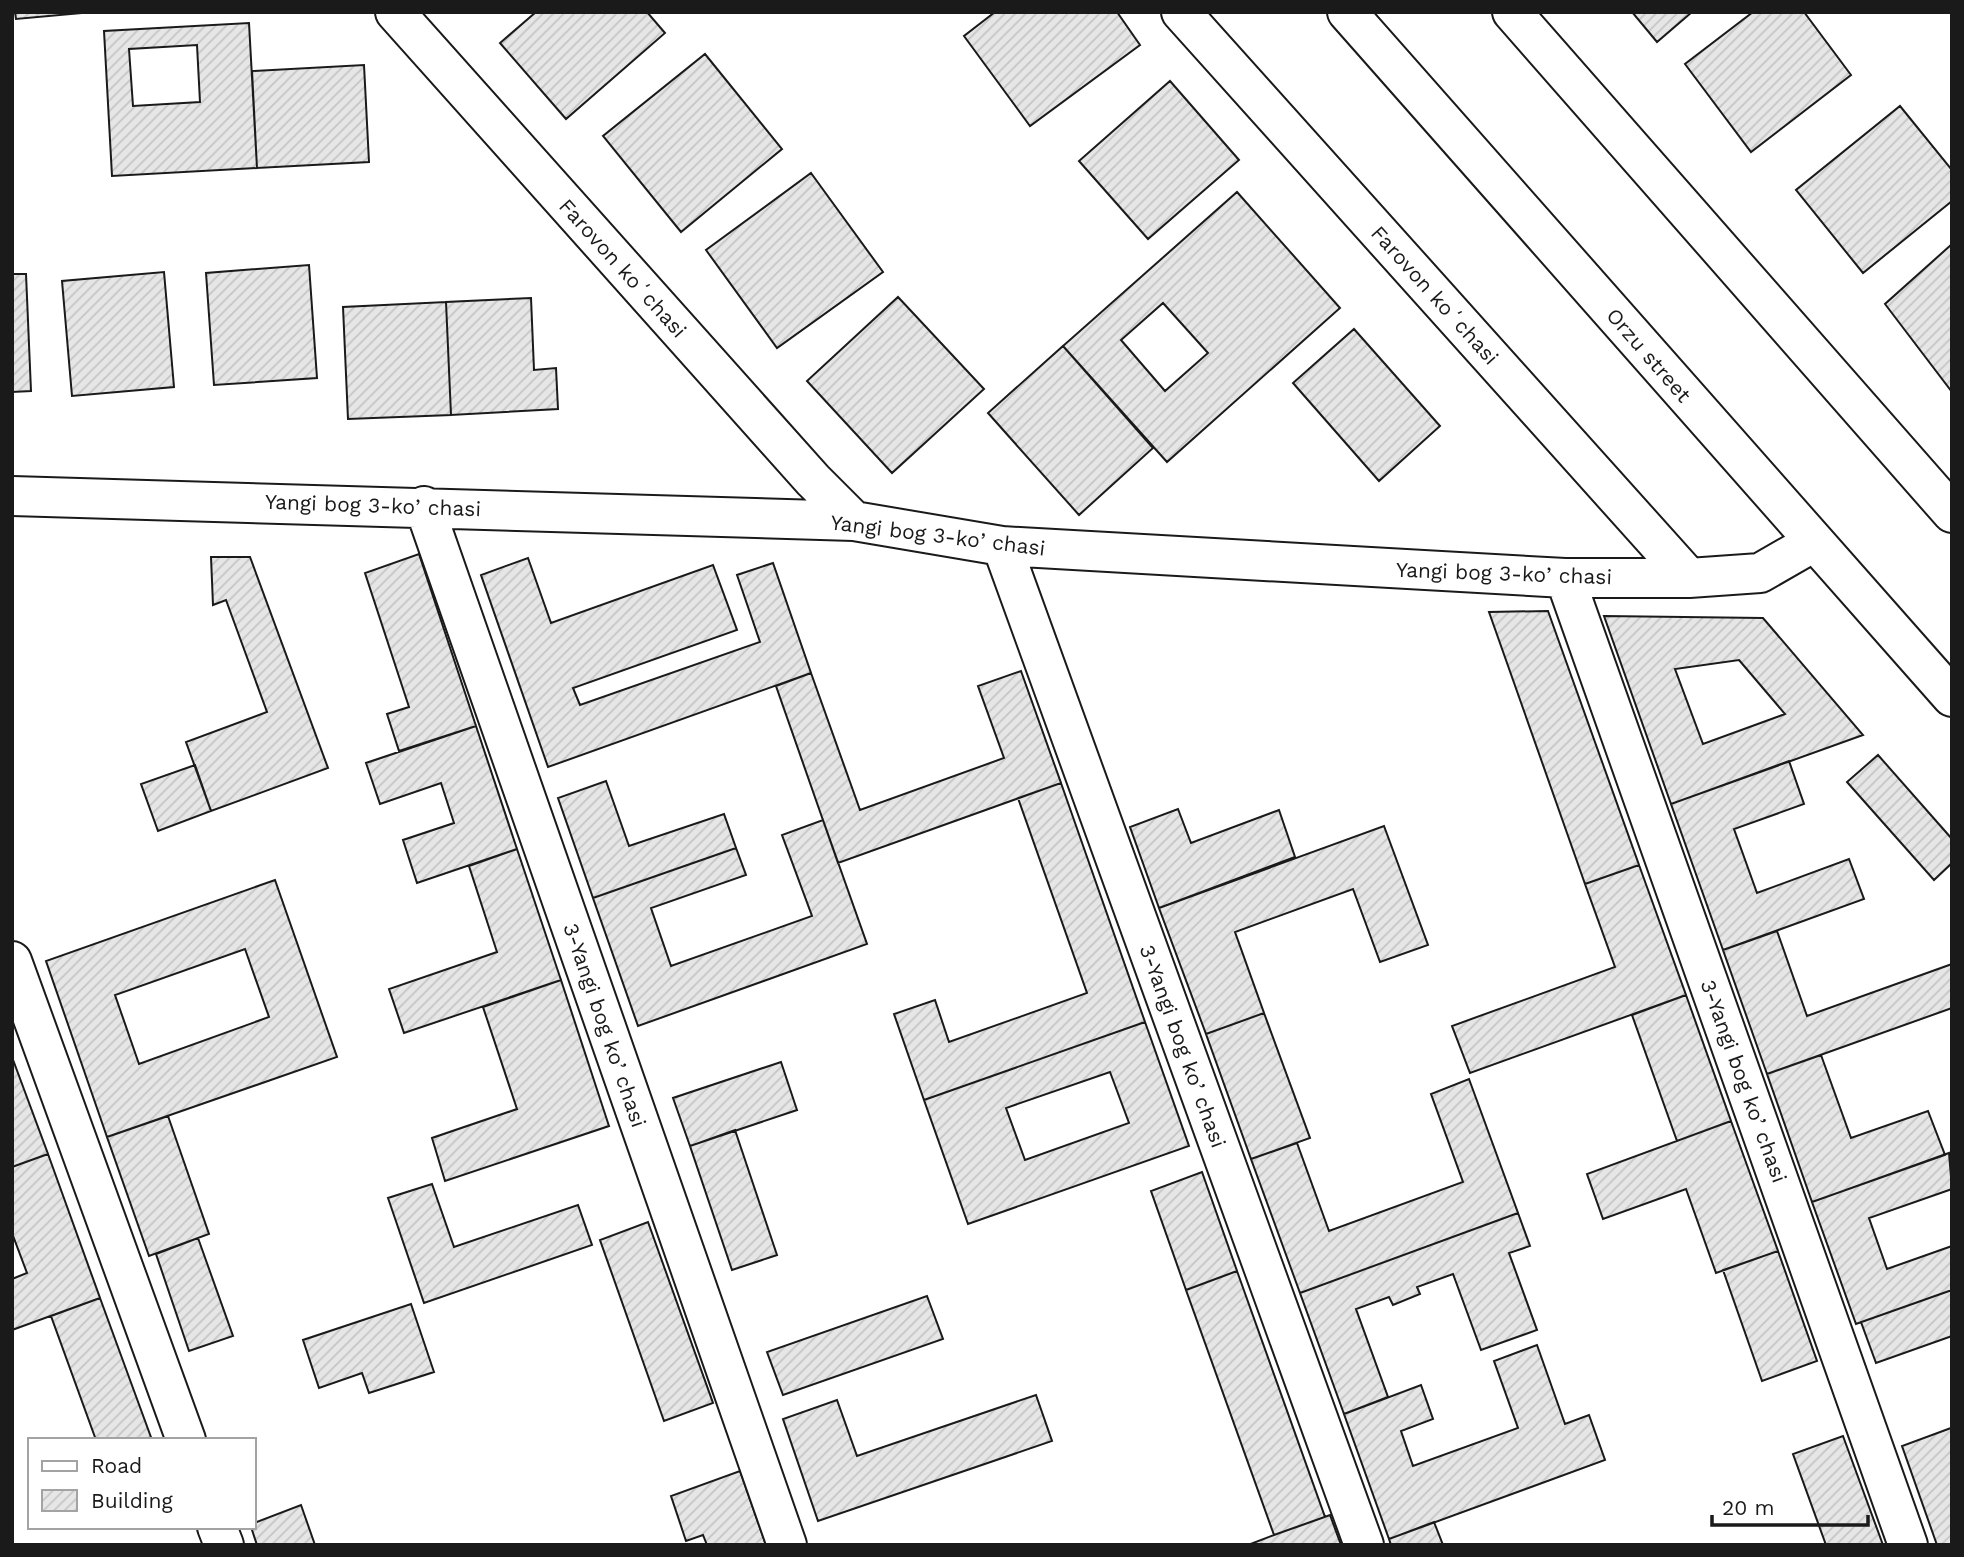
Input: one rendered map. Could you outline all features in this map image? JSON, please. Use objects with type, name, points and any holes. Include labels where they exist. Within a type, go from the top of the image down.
[{"type":"street","name":"Farovon koʻchasi","points":[[395,12],[813,480],[854,521]]},
{"type":"street","name":"Farovon koʻchasi","points":[[1181,12],[1689,578]]},
{"type":"street","name":"Orzu street","points":[[1347,12],[1814,542],[1950,690]]},
{"type":"street","points":[[1512,12],[1952,513]]},
{"type":"street","name":"Yangi bog 3-koʼchasi","points":[[12,496],[424,506],[854,521],[1002,546],[1565,578],[1689,578],[1760,573],[1814,542]]},
{"type":"street","name":"3-Yangi bog koʼchasi","points":[[424,506],[787,1545]]},
{"type":"street","name":"3-Yangi bog koʼchasi","points":[[1002,546],[1364,1545]]},
{"type":"street","name":"3-Yangi bog koʼchasi","points":[[1565,578],[1908,1545]]},
{"type":"street","points":[[12,961],[185,1438]]},
{"type":"building","points":[[15,12],[93,12],[16,19]]},
{"type":"building","points":[[536,12],[647,12],[665,33],[566,119],[500,43]]},
{"type":"building","points":[[995,12],[1117,12],[1140,45],[1030,126],[964,36]]},
{"type":"building","points":[[1632,12],[1692,12],[1657,42]]},
{"type":"building","points":[[1753,12],[1804,12],[1851,75],[1751,152],[1685,64]]},
{"type":"building","points":[[249,23],[257,168],[112,176],[104,31]],"holes":[[[197,45],[200,102],[133,106],[129,49]]]},
{"type":"building","points":[[705,54],[782,149],[681,232],[603,136]]},
{"type":"building","points":[[364,65],[369,162],[257,168],[252,71]]},
{"type":"building","points":[[1170,81],[1239,160],[1148,239],[1079,161]]},
{"type":"building","points":[[1900,106],[1952,170],[1952,201],[1863,273],[1796,190]]},
{"type":"building","points":[[811,173],[883,272],[777,348],[706,250]]},
{"type":"building","points":[[1237,192],[1340,308],[1167,462],[1063,346]],"holes":[[[1163,303],[1208,353],[1165,391],[1121,340]]]},
{"type":"building","points":[[1952,244],[1952,392],[1885,304]]},
{"type":"building","points":[[309,265],[317,378],[214,385],[206,273]]},
{"type":"building","points":[[164,272],[174,387],[72,396],[62,281]]},
{"type":"building","points":[[12,274],[26,274],[31,391],[12,392]]},
{"type":"building","points":[[898,297],[984,389],[892,473],[807,381]]},
{"type":"building","points":[[531,298],[534,370],[556,368],[558,409],[451,415],[446,302]]},
{"type":"building","points":[[446,302],[451,415],[348,419],[343,307]]},
{"type":"building","points":[[1354,329],[1440,426],[1379,481],[1293,383]]},
{"type":"building","points":[[1063,346],[1153,448],[1079,515],[988,413]]},
{"type":"building","points":[[419,554],[476,726],[399,751],[387,714],[409,707],[365,573]]},
{"type":"building","points":[[211,557],[250,557],[328,768],[211,811],[186,742],[267,712],[226,600],[213,605]]},
{"type":"building","points":[[528,558],[551,623],[713,565],[737,630],[573,688],[580,705],[760,642],[737,575],[773,563],[811,673],[548,767],[481,575]]},
{"type":"building","points":[[1548,611],[1639,865],[1585,884],[1489,612]]},
{"type":"building","points":[[1604,616],[1763,618],[1863,735],[1671,804]],"holes":[[[1739,660],[1785,714],[1703,744],[1675,669]]]},
{"type":"building","points":[[1021,671],[1061,783],[838,863],[776,686],[811,673],[860,810],[1004,758],[978,686]]},
{"type":"building","points":[[476,726],[517,849],[417,883],[403,840],[454,823],[441,783],[380,804],[366,763]]},
{"type":"building","points":[[1878,755],[1952,839],[1952,863],[1934,880],[1847,782]]},
{"type":"building","points":[[1789,761],[1804,804],[1734,829],[1757,893],[1849,859],[1864,899],[1723,950],[1671,804]]},
{"type":"building","points":[[195,765],[211,811],[158,831],[141,784]]},
{"type":"building","points":[[606,781],[629,846],[724,814],[736,848],[593,898],[558,798]]},
{"type":"building","points":[[1061,783],[1145,1022],[924,1100],[894,1014],[935,1000],[949,1042],[1087,993],[1018,798]]},
{"type":"building","points":[[1178,809],[1191,843],[1279,810],[1295,857],[1159,908],[1130,827]]},
{"type":"building","points":[[823,820],[867,944],[638,1026],[593,898],[736,848],[746,875],[651,908],[671,966],[812,916],[782,835]]},
{"type":"building","points":[[1384,826],[1428,945],[1380,962],[1353,889],[1235,932],[1264,1013],[1206,1034],[1159,908]]},
{"type":"building","points":[[517,849],[561,980],[404,1033],[389,989],[497,952],[469,866]]},
{"type":"building","points":[[1639,865],[1686,995],[1470,1073],[1452,1026],[1615,967],[1585,884]]},
{"type":"building","points":[[275,880],[337,1057],[107,1137],[46,961]],"holes":[[[245,949],[269,1017],[139,1064],[115,995]]]},
{"type":"building","points":[[1777,931],[1807,1016],[1952,964],[1952,1008],[1767,1074],[1723,950]]},
{"type":"building","points":[[561,980],[609,1126],[445,1181],[432,1138],[517,1109],[483,1007]]},
{"type":"building","points":[[1686,995],[1731,1121],[1677,1141],[1632,1015]]},
{"type":"building","points":[[1264,1013],[1310,1138],[1251,1159],[1206,1034]]},
{"type":"building","points":[[1145,1022],[1189,1146],[968,1224],[924,1100]],"holes":[[[1110,1072],[1129,1123],[1025,1160],[1006,1108]]]},
{"type":"building","points":[[1821,1055],[1851,1138],[1928,1111],[1945,1155],[1812,1202],[1767,1074]]},
{"type":"building","points":[[12,1057],[48,1154],[12,1167]]},
{"type":"building","points":[[781,1062],[797,1110],[690,1146],[673,1098]]},
{"type":"building","points":[[1469,1079],[1518,1213],[1300,1293],[1251,1159],[1297,1143],[1329,1231],[1463,1182],[1431,1094]]},
{"type":"building","points":[[168,1116],[209,1234],[149,1256],[107,1137]]},
{"type":"building","points":[[1731,1121],[1778,1251],[1716,1273],[1686,1189],[1603,1219],[1587,1174]]},
{"type":"building","points":[[735,1130],[777,1255],[732,1270],[690,1146]]},
{"type":"building","points":[[1949,1153],[1952,1189],[1869,1218],[1887,1269],[1952,1246],[1952,1290],[1856,1324],[1812,1202]]},
{"type":"building","points":[[48,1154],[100,1298],[12,1330],[12,1279],[27,1273],[12,1233],[12,1167]]},
{"type":"building","points":[[1202,1172],[1237,1271],[1186,1290],[1151,1191]]},
{"type":"building","points":[[432,1184],[454,1247],[578,1205],[592,1245],[424,1303],[388,1198]]},
{"type":"building","points":[[1518,1213],[1530,1246],[1509,1253],[1537,1330],[1481,1350],[1453,1274],[1417,1287],[1420,1294],[1393,1305],[1389,1297],[1356,1309],[1388,1397],[1344,1414],[1300,1293]]},
{"type":"building","points":[[648,1222],[713,1403],[664,1421],[600,1240]]},
{"type":"building","points":[[198,1238],[233,1336],[189,1351],[156,1254]]},
{"type":"building","points":[[1778,1251],[1817,1361],[1762,1381],[1723,1270]]},
{"type":"building","points":[[1237,1271],[1325,1517],[1274,1535],[1186,1290]]},
{"type":"building","points":[[1952,1290],[1952,1336],[1876,1363],[1861,1322]]},
{"type":"building","points":[[927,1296],[943,1339],[783,1395],[767,1352]]},
{"type":"building","points":[[100,1298],[151,1438],[95,1438],[51,1316]]},
{"type":"building","points":[[411,1304],[434,1372],[369,1393],[362,1373],[319,1388],[303,1340]]},
{"type":"building","points":[[1537,1345],[1565,1424],[1589,1415],[1605,1460],[1389,1539],[1344,1414],[1421,1385],[1433,1419],[1401,1431],[1413,1466],[1518,1428],[1494,1361]]},
{"type":"building","points":[[1036,1395],[1052,1441],[818,1521],[783,1419],[837,1400],[857,1456]]},
{"type":"building","points":[[1951,1428],[1952,1545],[1937,1545],[1902,1446]]},
{"type":"building","points":[[1843,1436],[1883,1545],[1826,1545],[1793,1454]]},
{"type":"building","points":[[740,1471],[766,1545],[707,1545],[703,1535],[686,1541],[671,1496]]},
{"type":"building","points":[[301,1505],[315,1545],[257,1545],[252,1529],[256,1529],[256,1522]]},
{"type":"building","points":[[1330,1515],[1341,1545],[1248,1545],[1274,1535]]},
{"type":"building","points":[[1434,1522],[1443,1545],[1391,1545],[1389,1539]]}]
